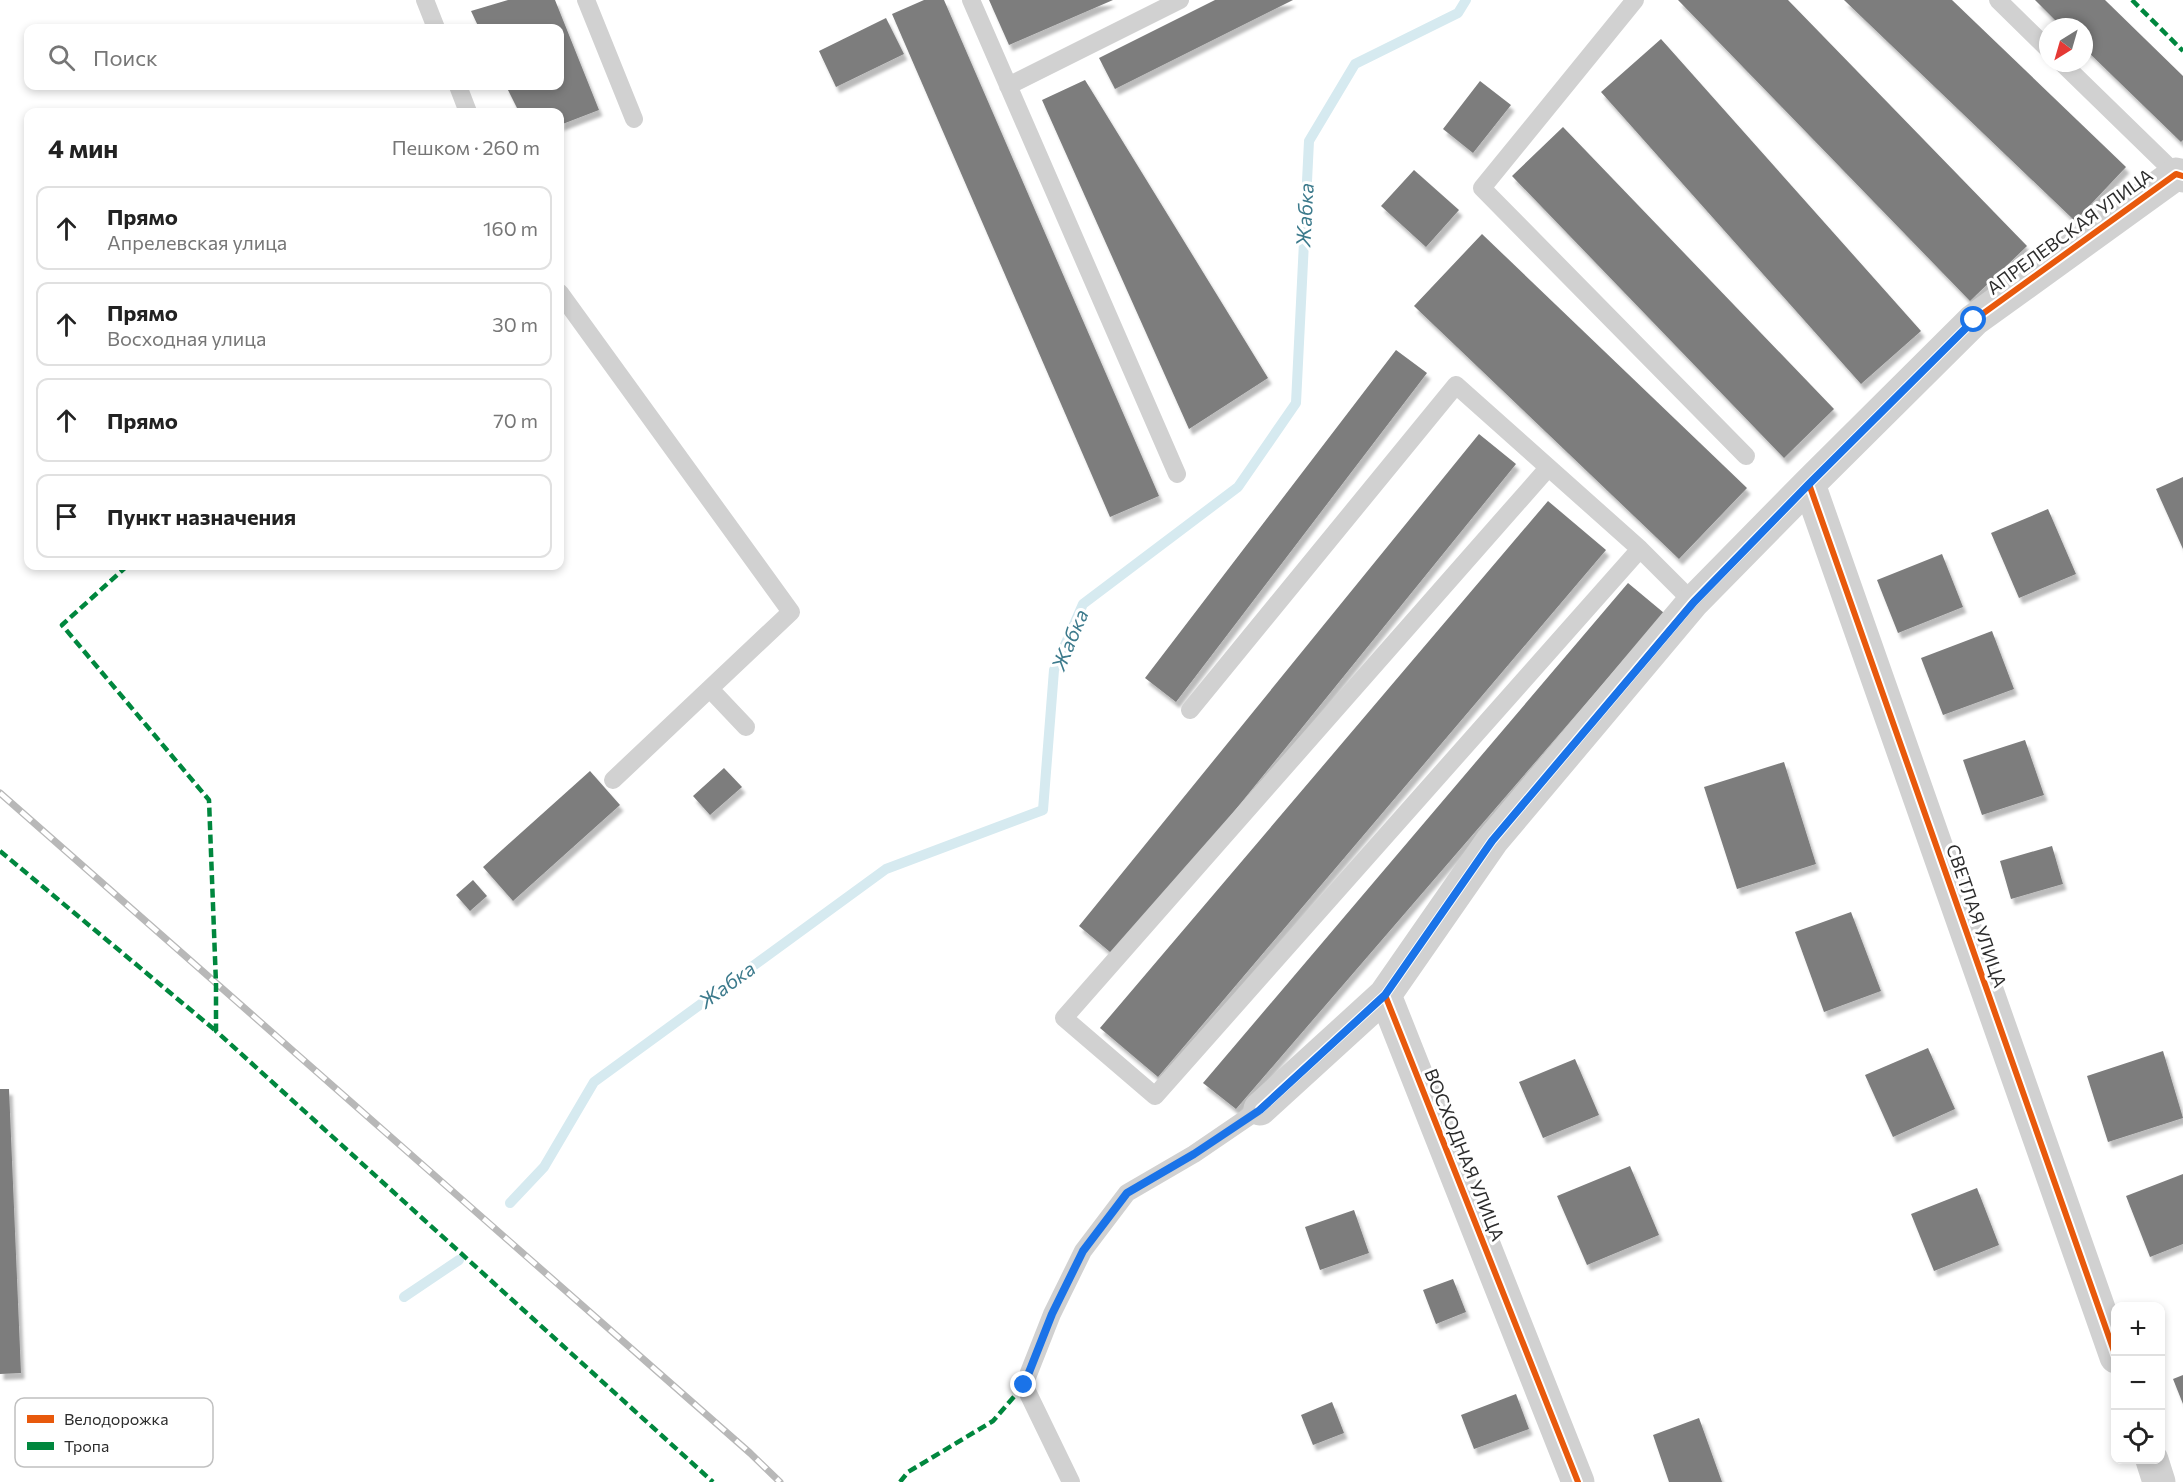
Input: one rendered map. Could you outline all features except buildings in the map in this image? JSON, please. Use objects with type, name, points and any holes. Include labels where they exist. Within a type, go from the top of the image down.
[{"type":"street","name":"АПРЕЛЕВСКАЯ УЛИЦА","points":[[1385,995],[1492,841],[1694,602],[1974,320],[2180,175]]},
{"type":"street","name":"СВЕТЛАЯ УЛИЦА","points":[[1809,484],[2115,1356]]},
{"type":"street","points":[[1260,1110],[1385,995]]},
{"type":"street","name":"ВОСХОДНАЯ УЛИЦА","points":[[1385,995],[1578,1482]]},
{"type":"street","points":[[2152,1464],[2159,1482]]},
{"type":"lane","points":[[425,0],[434,24]]},
{"type":"lane","points":[[586,0],[634,119]]},
{"type":"lane","points":[[971,0],[1177,474]]},
{"type":"lane","points":[[1008,86],[1180,0]]},
{"type":"lane","points":[[1635,0],[1482,188],[1746,456]]},
{"type":"lane","points":[[1998,0],[2039,40]]},
{"type":"lane","points":[[2071,72],[2180,175]]},
{"type":"lane","points":[[460,90],[466,108]]},
{"type":"lane","points":[[564,299],[791,612],[613,780]]},
{"type":"lane","points":[[1190,710],[1456,385],[1640,549],[1694,602]]},
{"type":"lane","points":[[1548,468],[1064,1018],[1155,1096],[1640,549]]},
{"type":"lane","points":[[710,689],[746,727]]},
{"type":"lane","points":[[1071,1482],[1024,1385],[1052,1314],[1083,1251],[1127,1193],[1194,1154],[1260,1110]]},
{"type":"waterway","name":"Жабка","points":[[510,1203],[544,1167],[594,1082],[886,869],[1043,810],[1054,670],[1083,604],[1238,487],[1296,403],[1309,141],[1355,64],[1458,13],[1466,0]]},
{"type":"waterway","name":"Жабка","points":[[404,1297],[459,1260]]},
{"type":"railway","points":[[0,793],[750,1453],[780,1482]]},
{"type":"marked path","points":[[2132,0],[2183,51]]},
{"type":"marked path","points":[[123,570],[62,625],[209,800],[216,1031],[713,1482]]},
{"type":"marked path","points":[[0,851],[216,1031]]},
{"type":"marked path","points":[[900,1482],[908,1472],[993,1421],[1024,1385]]},
{"type":"cycle path","points":[[1260,1109],[1385,995],[1492,841],[1693,602],[1809,484],[1974,320],[2176,174],[2183,176]]},
{"type":"cycle path","points":[[1809,484],[2116,1356]]},
{"type":"cycle path","points":[[1385,995],[1578,1482]]},
{"type":"route","points":[[1024,1385],[1052,1314],[1083,1251],[1127,1193],[1194,1154],[1260,1110],[1385,995],[1492,841],[1694,602],[1974,320]]}]
